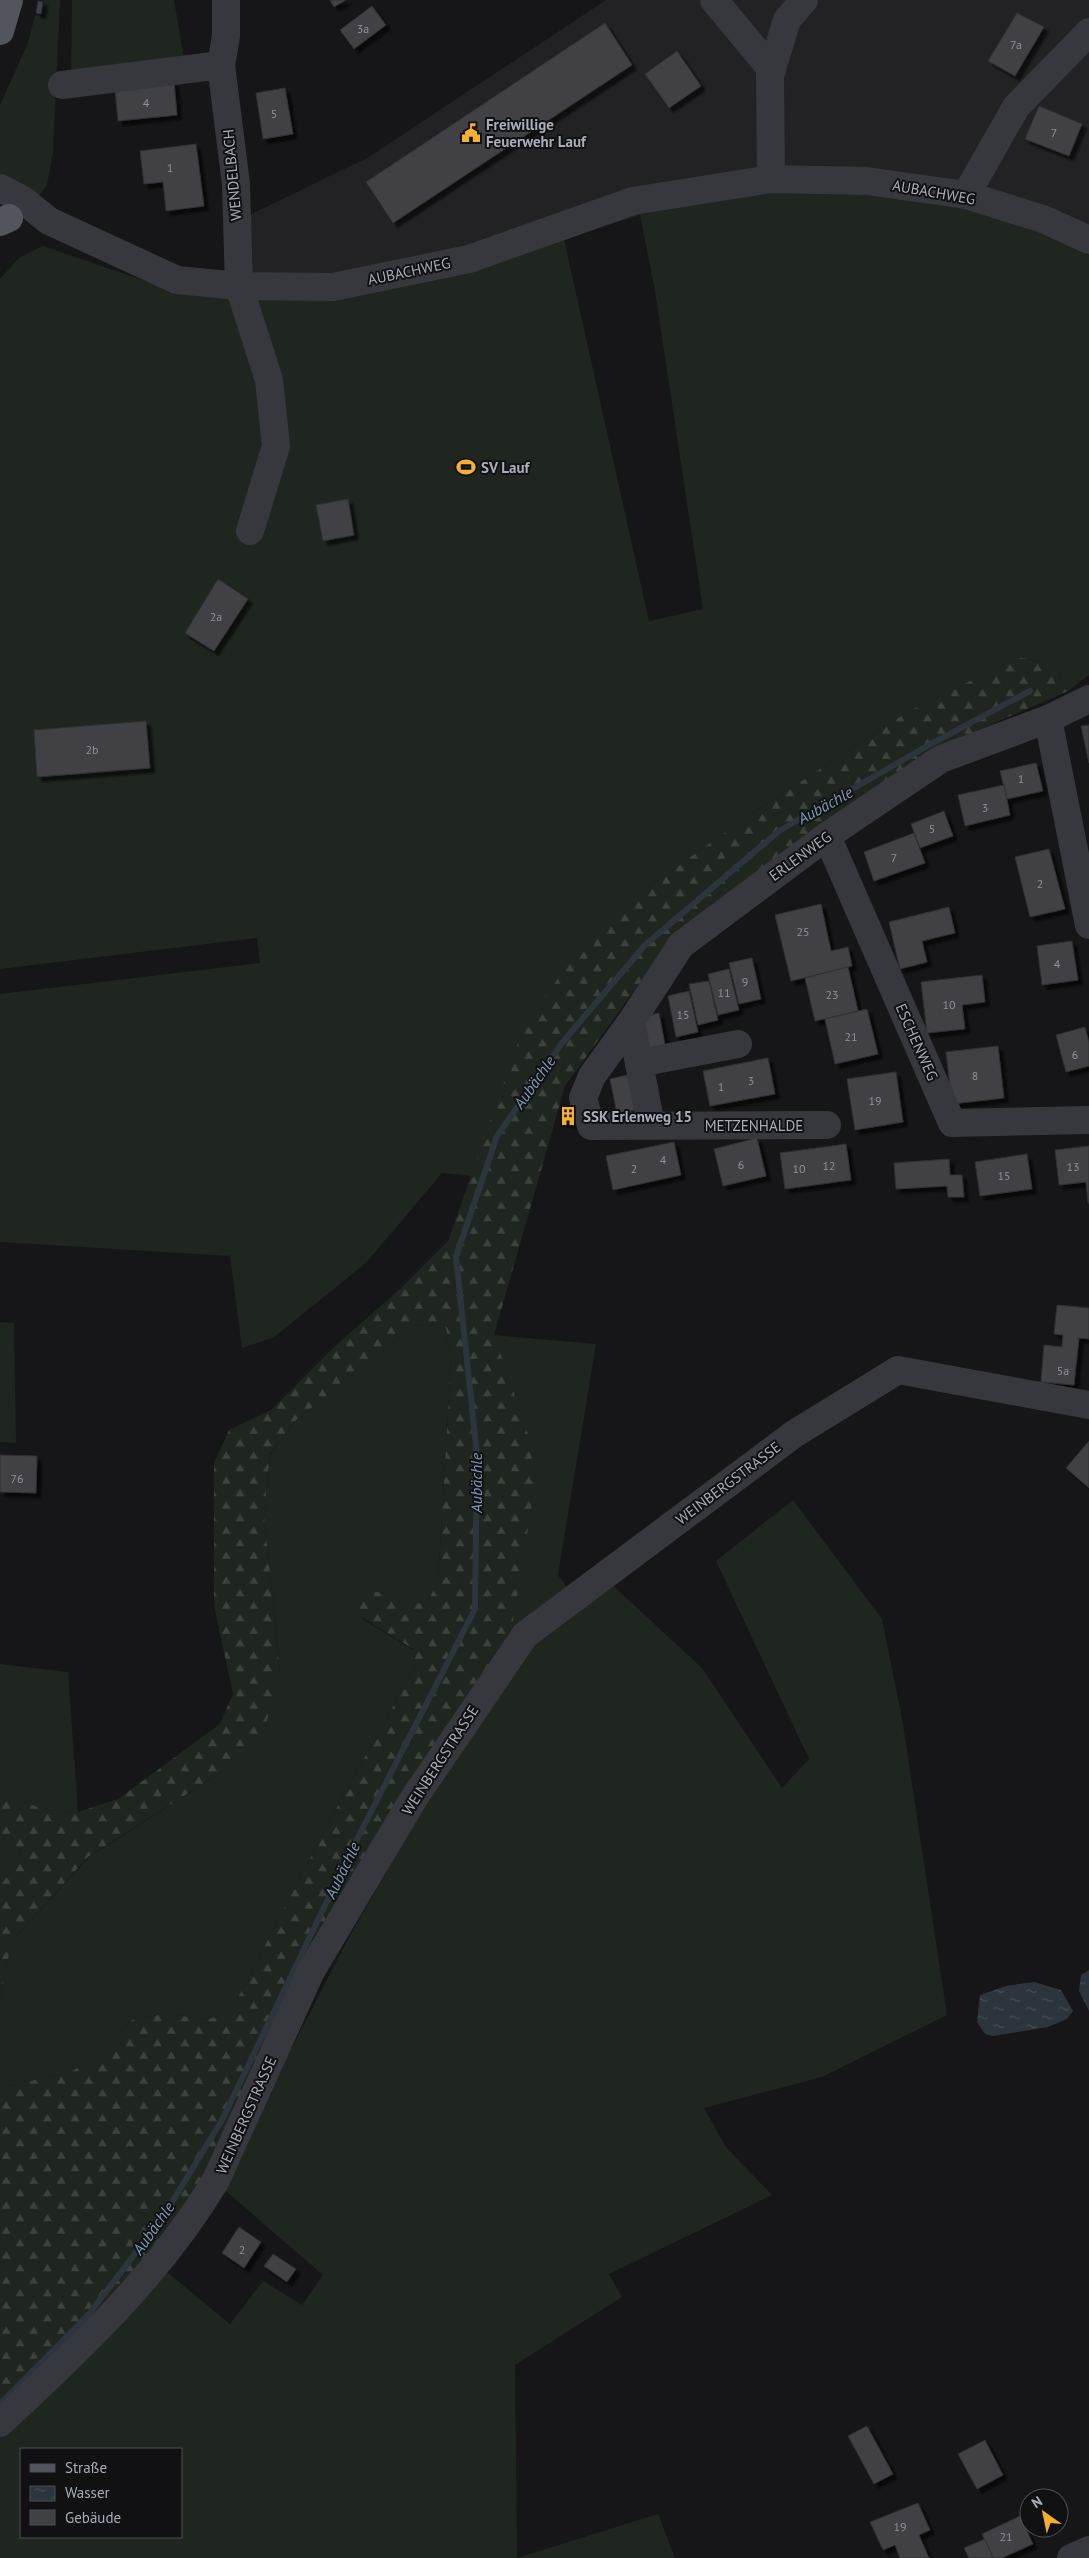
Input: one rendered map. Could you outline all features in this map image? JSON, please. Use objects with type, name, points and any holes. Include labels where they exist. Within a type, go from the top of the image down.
[{"type":"main road","points":[[0,31],[9,0]]},
{"type":"street","name":"WENDELBACH","points":[[226,0],[226,36],[221,65],[236,184],[238,286],[270,380],[276,446],[250,531]]},
{"type":"street","points":[[714,0],[772,70]]},
{"type":"street","points":[[771,179],[772,70],[787,20],[804,0]]},
{"type":"street","points":[[966,195],[1016,107],[1089,32]]},
{"type":"street","points":[[62,85],[221,65]]},
{"type":"street","name":"AUBACHWEG","points":[[0,188],[23,200],[49,221],[177,280],[238,286],[334,287],[469,259],[632,202],[771,179],[867,180],[966,195],[1043,219],[1089,240]]},
{"type":"street","name":"AUBACHWEG","points":[[3,218],[49,221]]},
{"type":"street","name":"ERLENWEG","points":[[583,1098],[592,1076],[631,1022],[681,945],[827,836],[941,759],[1048,719],[1089,699]]},
{"type":"street","points":[[1048,719],[1089,925]]},
{"type":"street","name":"ESCHENWEG","points":[[827,836],[952,1122],[1089,1120]]},
{"type":"street","points":[[631,1022],[651,1125]]},
{"type":"street","points":[[638,1063],[738,1044]]},
{"type":"street","name":"METZENHALDE","points":[[583,1098],[591,1126],[827,1126]]},
{"type":"street","name":"WEINBERGSTRASSE","points":[[0,2423],[74,2354],[128,2299],[199,2210],[216,2180],[312,1971],[414,1798],[525,1635],[794,1434],[898,1370],[1089,1405]]},
{"type":"street","points":[[1071,2558],[1089,2550]]},
{"type":"shaded area","points":[[606,0],[1089,0],[1089,255],[818,193],[732,194],[640,215],[463,270],[237,293],[243,218],[369,157]]},
{"type":"green space","points":[[39,0],[60,0],[53,153],[47,185],[39,196],[0,176],[0,105],[28,43],[35,15],[42,16],[44,1]]},
{"type":"green space","points":[[72,0],[174,0],[185,64],[71,76]]},
{"type":"green space","points":[[732,194],[899,194],[993,215],[1089,255],[1089,675],[1068,691],[1053,665],[1019,657],[909,711],[745,818],[633,898],[478,1157],[473,1176],[442,1173],[366,1263],[274,1337],[242,1348],[230,1256],[0,1242],[0,994],[260,963],[257,938],[0,969],[0,279],[20,257],[43,246],[157,285],[237,293],[564,239],[649,621],[703,609],[655,291],[640,215]]},
{"type":"green space","points":[[1019,657],[1053,665],[1068,691],[935,749],[673,937],[565,1086],[494,1335],[529,1437],[535,1485],[509,1646],[209,2178],[154,2260],[0,2416],[0,2088],[70,2072],[101,2055],[133,2019],[165,2014],[208,2019],[230,2013],[332,1816],[416,1665],[413,1649],[361,1617],[358,1601],[374,1591],[425,1605],[438,1583],[451,1361],[446,1328],[414,1325],[295,1421],[270,1454],[264,1514],[280,1674],[266,1724],[231,1766],[88,1857],[12,1941],[0,1997],[0,1885],[18,1865],[20,1851],[0,1835],[0,1792],[45,1810],[78,1812],[118,1799],[220,1724],[233,1694],[214,1605],[214,1463],[229,1430],[271,1410],[333,1348],[401,1288],[448,1241],[523,1028],[564,970],[633,898],[745,818],[909,711]]},
{"type":"green space","points":[[0,1322],[14,1323],[16,1443],[0,1442]]},
{"type":"green space","points":[[414,1325],[446,1328],[451,1361],[438,1583],[425,1605],[374,1591],[361,1618],[413,1650],[416,1665],[332,1816],[230,2013],[208,2019],[165,2014],[133,2019],[101,2055],[70,2072],[0,2088],[0,1997],[12,1941],[89,1857],[231,1766],[280,1673],[264,1514],[270,1455],[295,1421]]},
{"type":"green space","points":[[494,1335],[596,1344],[558,1575],[569,1590],[509,1646]]},
{"type":"green space","points":[[793,1500],[882,1619],[902,1718],[947,2015],[822,2077],[704,2108],[726,2147],[772,2195],[609,2274],[622,2297],[515,2365],[517,2558],[0,2558],[0,2430],[162,2268],[230,2324],[263,2281],[302,2305],[323,2275],[220,2186],[347,1941],[460,1744],[526,1646],[607,1580],[702,1668],[782,1788],[809,1759],[716,1561]]},
{"type":"green space","points":[[0,1664],[68,1672],[78,1812],[45,1810],[0,1792]]},
{"type":"green space","points":[[0,1835],[20,1851],[18,1865],[0,1885]]},
{"type":"green space","points":[[658,2514],[675,2558],[517,2558]]},
{"type":"water","points":[[1089,1970],[1089,2011],[1079,1991],[1081,1975]]},
{"type":"water","points":[[1034,1982],[1061,1990],[1073,2011],[1067,2019],[1048,2027],[993,2036],[985,2034],[977,2022],[980,1995],[1006,1986]]},
{"type":"building","points":[[330,0],[346,0],[334,7]]},
{"type":"building","points":[[38,1],[43,2],[41,14],[36,13]]},
{"type":"building","points":[[372,6],[386,25],[354,49],[340,30]]},
{"type":"building","points":[[1017,13],[1044,27],[1015,76],[988,61]]},
{"type":"building","points":[[605,23],[632,65],[393,223],[366,182]]},
{"type":"building","points":[[677,51],[701,86],[669,108],[645,74]]},
{"type":"building","points":[[174,82],[177,115],[118,121],[115,89]]},
{"type":"building","points":[[285,88],[293,134],[263,139],[256,93]]},
{"type":"building","points":[[1039,106],[1082,124],[1069,156],[1025,139]]},
{"type":"building","points":[[196,144],[204,206],[166,211],[163,182],[144,184],[140,151]]},
{"type":"building","points":[[348,499],[354,535],[323,541],[316,505]]},
{"type":"building","points":[[218,579],[248,599],[214,651],[185,633]]},
{"type":"building","points":[[146,721],[150,768],[37,777],[34,730]]},
{"type":"building","points":[[1089,725],[1089,763],[1081,726]]},
{"type":"building","points":[[1036,763],[1043,791],[1007,799],[1000,771]]},
{"type":"building","points":[[1004,785],[1010,815],[965,826],[958,795]]},
{"type":"building","points":[[944,811],[953,836],[920,848],[911,824]]},
{"type":"building","points":[[914,833],[925,863],[874,881],[864,852]]},
{"type":"building","points":[[1049,849],[1065,909],[1030,917],[1015,857]]},
{"type":"building","points":[[821,904],[831,951],[848,947],[852,966],[791,981],[775,915]]},
{"type":"building","points":[[949,907],[955,933],[922,941],[927,962],[900,969],[889,922]]},
{"type":"building","points":[[1072,941],[1078,980],[1042,985],[1037,946]]},
{"type":"building","points":[[752,958],[761,999],[739,1004],[729,963]]},
{"type":"building","points":[[848,967],[858,1011],[815,1021],[805,978]]},
{"type":"building","points":[[729,969],[739,1010],[718,1015],[708,974]]},
{"type":"building","points":[[982,975],[985,1002],[962,1005],[965,1029],[927,1033],[921,982]]},
{"type":"building","points":[[709,981],[718,1020],[698,1025],[689,984]]},
{"type":"building","points":[[689,991],[698,1032],[676,1037],[668,996]]},
{"type":"building","points":[[867,1009],[878,1054],[835,1064],[825,1019]]},
{"type":"building","points":[[659,1013],[666,1050],[650,1053],[642,1017]]},
{"type":"building","points":[[1085,1027],[1089,1043],[1089,1066],[1066,1072],[1056,1035]]},
{"type":"building","points":[[998,1046],[1004,1098],[952,1104],[946,1052]]},
{"type":"building","points":[[768,1058],[775,1094],[710,1106],[703,1071]]},
{"type":"building","points":[[896,1072],[903,1122],[855,1130],[847,1079]]},
{"type":"building","points":[[628,1075],[636,1110],[617,1114],[610,1079]]},
{"type":"building","name":"SSK Erlenweg 15","points":[[565,1107],[575,1110],[572,1124],[561,1122]]},
{"type":"building","points":[[757,1138],[766,1176],[723,1186],[714,1149]]},
{"type":"building","points":[[674,1142],[681,1175],[613,1190],[606,1156]]},
{"type":"building","points":[[846,1144],[851,1180],[785,1189],[780,1153]]},
{"type":"building","points":[[1089,1146],[1088,1203],[1086,1182],[1059,1185],[1055,1150]]},
{"type":"building","points":[[1027,1154],[1032,1189],[980,1196],[975,1162]]},
{"type":"building","points":[[949,1159],[950,1175],[962,1175],[964,1197],[948,1197],[947,1186],[896,1189],[894,1163]]},
{"type":"building","points":[[1057,1305],[1089,1308],[1089,1339],[1079,1338],[1074,1385],[1041,1382],[1044,1345],[1062,1347],[1063,1335],[1054,1334]]},
{"type":"building","points":[[1089,1441],[1089,1488],[1066,1468]]},
{"type":"building","points":[[0,1455],[37,1456],[36,1493],[0,1492]]},
{"type":"building","points":[[239,2227],[261,2242],[244,2268],[222,2253]]},
{"type":"building","points":[[273,2254],[296,2269],[287,2282],[264,2266]]},
{"type":"building","points":[[867,2426],[893,2474],[874,2484],[848,2436]]},
{"type":"building","points":[[985,2440],[1003,2475],[977,2489],[958,2454]]},
{"type":"building","points":[[918,2503],[930,2530],[919,2535],[929,2558],[900,2558],[895,2545],[883,2550],[870,2522]]},
{"type":"building","points":[[1019,2516],[1019,2538],[1030,2538],[1033,2544],[1002,2558],[993,2558],[982,2534]]},
{"type":"building","points":[[985,2539],[993,2558],[969,2558],[964,2548]]},
{"type":"waterway","name":"Aubächle","points":[[0,2404],[89,2314],[163,2217],[222,2120],[354,1845],[475,1609],[477,1455],[456,1257],[497,1136],[562,1043],[645,945],[779,831],[929,745],[1030,691]]},
{"type":"place","name":"Freiwillige Feuerwehr Lauf","points":[[471,133]]},
{"type":"place","name":"SV Lauf","points":[[466,467]]},
{"type":"place","name":"SSK Erlenweg 15","points":[[568,1116]]}]
